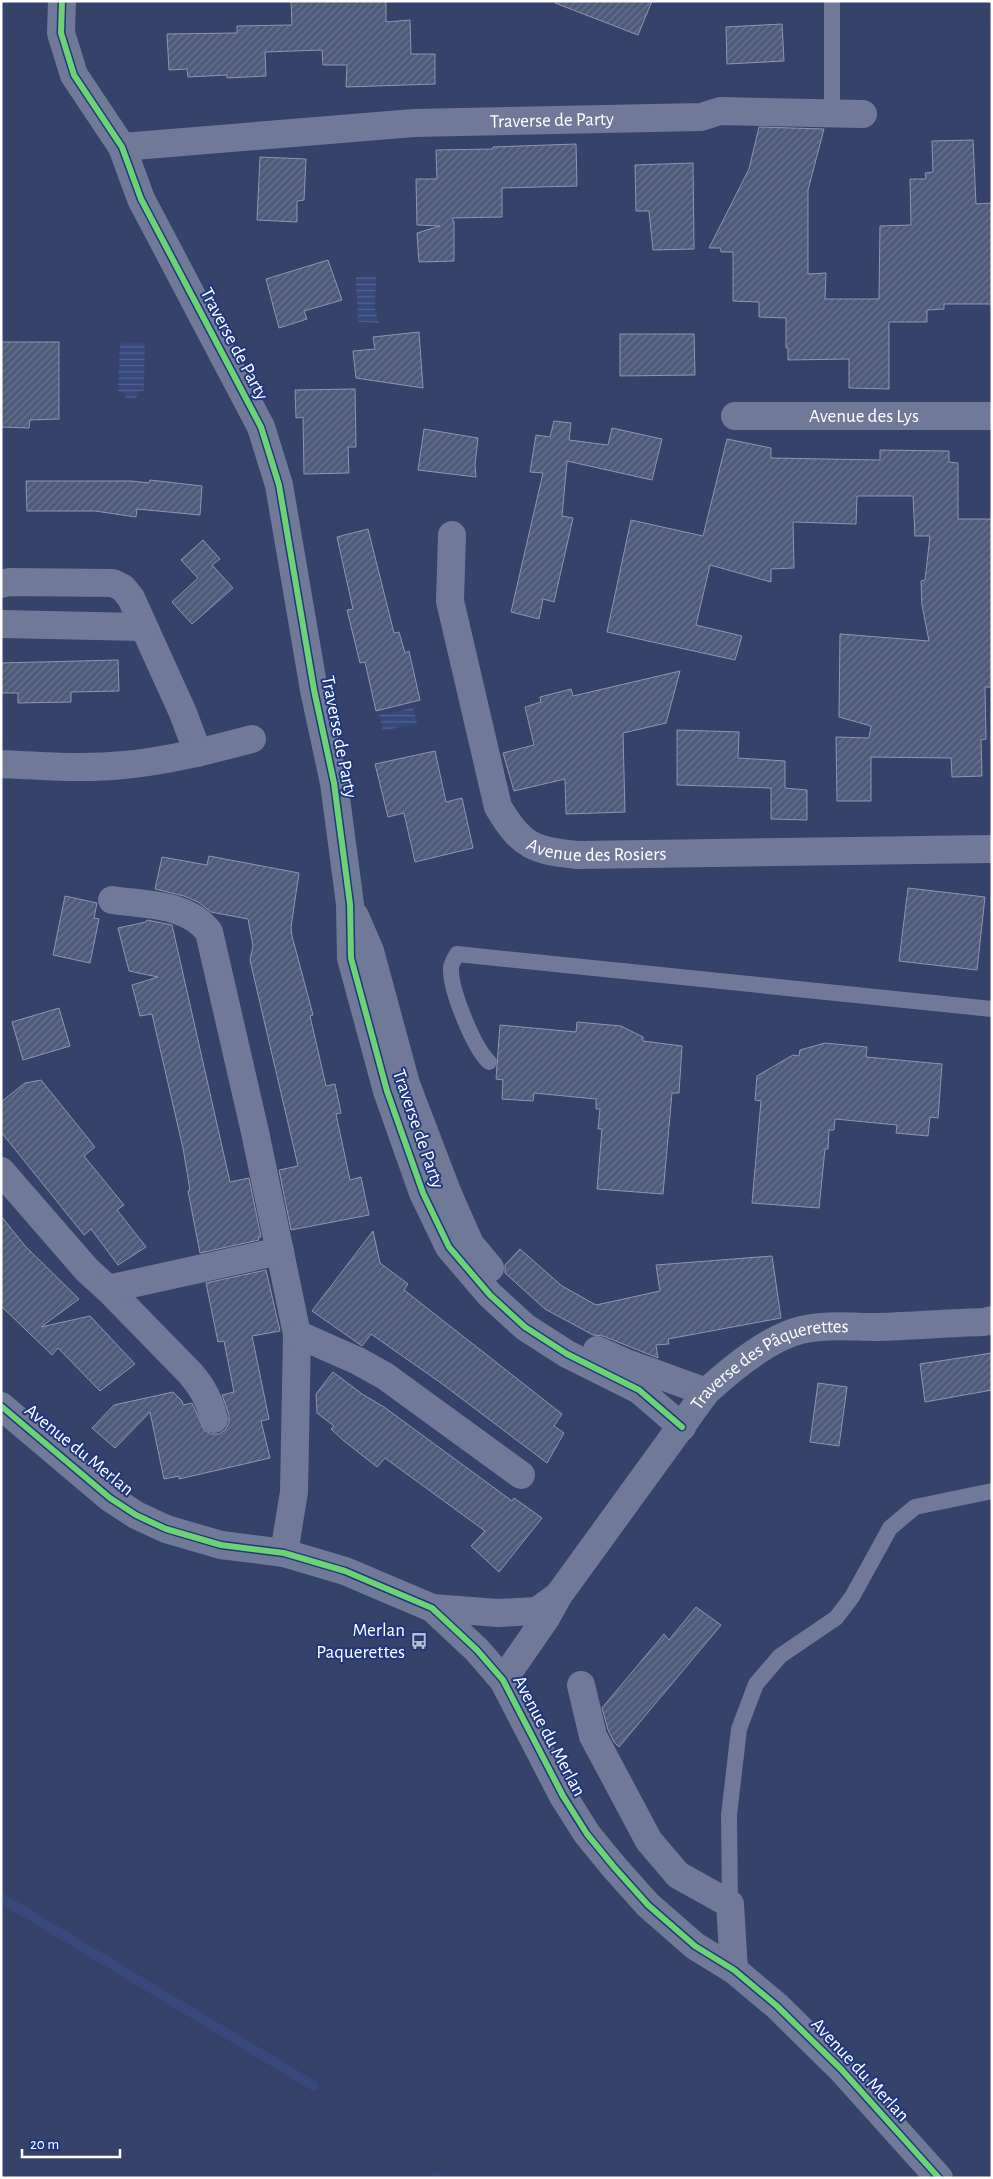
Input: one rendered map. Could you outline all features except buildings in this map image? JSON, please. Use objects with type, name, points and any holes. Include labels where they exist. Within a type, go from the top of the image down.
[{"type":"street","name":"Traverse de Party","points":[[62,1],[61,33],[74,75],[122,147],[140,199],[261,427],[273,459],[314,690],[334,783],[350,904],[351,958],[387,1091],[423,1193],[449,1247],[490,1295],[525,1328],[568,1354],[639,1390],[682,1427]]},
{"type":"street","name":"Traverse de Party","points":[[122,147],[414,123],[701,117],[720,111],[863,114]]},
{"type":"street","name":"Avenue des Lys","points":[[735,416],[992,416]]},
{"type":"street","name":"Avenue des Rosiers","points":[[452,536],[450,602],[498,807],[510,828],[527,844],[551,853],[578,855],[992,850]]},
{"type":"street","points":[[1,584],[9,582],[113,583],[123,588],[131,598],[183,713],[198,753]]},
{"type":"street","points":[[1,624],[144,627]]},
{"type":"street","points":[[1,764],[99,767],[141,763],[198,753],[252,739]]},
{"type":"street","points":[[112,900],[172,909],[189,914],[202,922],[209,932],[255,1132],[296,1334],[294,1492],[284,1553]]},
{"type":"street","name":"Traverse de Party","points":[[350,904],[370,951],[406,1084],[448,1194],[470,1244],[504,1285],[535,1313],[586,1344],[629,1364],[706,1392]]},
{"type":"street","points":[[1,1171],[87,1270],[108,1289],[201,1385],[209,1400],[214,1419]]},
{"type":"street","points":[[108,1289],[280,1251]]},
{"type":"street","name":"Traverse des Pâquerettes","points":[[558,1596],[706,1392],[732,1368],[766,1346],[800,1330],[832,1326],[878,1327],[984,1322],[992,1320]]},
{"type":"street","points":[[296,1334],[358,1361],[385,1376],[520,1475]]},
{"type":"street","name":"Avenue du Merlan","points":[[1,1406],[110,1498],[136,1515],[166,1529],[190,1537],[221,1545],[284,1553],[345,1571],[432,1608],[477,1650],[503,1680],[544,1763],[587,1834],[648,1905],[696,1946],[734,1970],[777,2006],[841,2068],[940,2178]]},
{"type":"street","points":[[432,1608],[498,1613],[537,1611],[558,1596]]},
{"type":"street","points":[[503,1680],[546,1618],[558,1596]]},
{"type":"street","points":[[581,1685],[593,1736],[649,1841],[678,1875],[730,1904],[734,1970]]},
{"type":"lane","points":[[832,1],[832,113]]},
{"type":"lane","points":[[489,1062],[481,1055],[455,996],[450,967],[457,954],[992,1010]]},
{"type":"lane","points":[[730,1904],[729,1815],[739,1729],[756,1684],[780,1656],[836,1618],[852,1597],[890,1528],[915,1507],[988,1493],[992,1490]]},
{"type":"water","points":[[376,276],[375,310],[379,323],[358,322],[356,277]]},
{"type":"water","points":[[120,342],[145,343],[144,391],[139,391],[137,397],[132,399],[127,398],[123,392],[118,391]]},
{"type":"water","points":[[413,708],[417,723],[383,731],[379,715]]},
{"type":"waterway","points":[[1,1898],[314,2086]]},
{"type":"cycle path","points":[[62,1],[61,33],[74,75],[122,147],[141,199],[261,427],[279,485],[314,690],[334,783],[350,904],[351,958],[387,1091],[423,1193],[449,1247],[490,1295],[525,1327],[567,1354],[639,1390],[682,1427]]},
{"type":"cycle path","points":[[1,1406],[110,1498],[136,1515],[166,1529],[221,1545],[284,1553],[345,1571],[432,1608],[477,1650],[503,1680],[563,1796],[587,1834],[614,1867],[648,1905],[695,1946],[734,1970],[777,2006],[841,2069],[939,2178]]},
{"type":"place","name":"Merlan Paquerettes","points":[[419,1641]]}]
